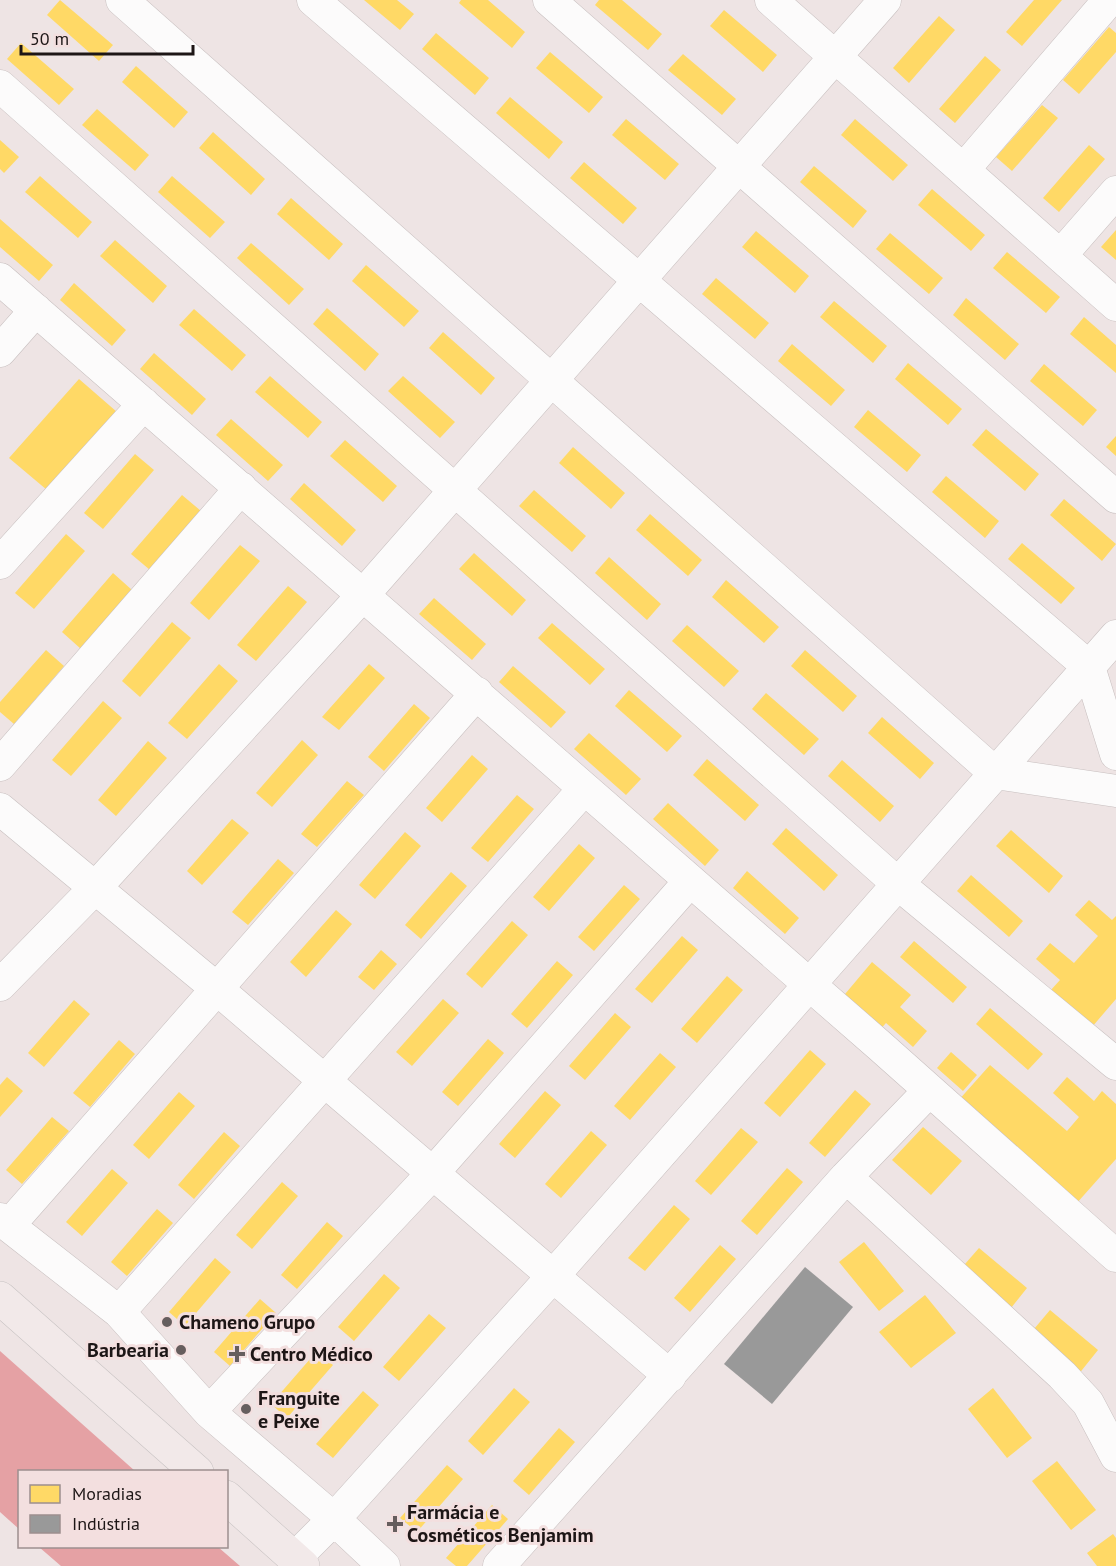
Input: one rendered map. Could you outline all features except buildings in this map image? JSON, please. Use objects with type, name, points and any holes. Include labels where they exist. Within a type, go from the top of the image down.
[{"type":"main road","points":[[0,1298],[195,1470]]},
{"type":"main road","points":[[228,1499],[299,1562]]},
{"type":"street","points":[[122,0],[995,773],[1116,791]]},
{"type":"street","points":[[313,0],[641,279],[1089,667],[1116,754]]},
{"type":"street","points":[[549,0],[1116,497]]},
{"type":"street","points":[[771,0],[1116,305]]},
{"type":"street","points":[[0,985],[95,888],[363,596],[885,0]]},
{"type":"street","points":[[964,170],[1109,0]]},
{"type":"street","points":[[0,86],[897,883],[1116,1064]]},
{"type":"street","points":[[1061,255],[1116,192]]},
{"type":"street","points":[[0,279],[477,693],[1116,1256]]},
{"type":"street","points":[[0,351],[36,310]]},
{"type":"street","points":[[0,563],[144,404]]},
{"type":"street","points":[[0,765],[241,488]]},
{"type":"street","points":[[299,1562],[334,1519],[553,1276],[1116,636]]},
{"type":"street","points":[[384,1566],[334,1519],[209,1412],[119,1312],[5,1221],[216,988],[477,693]]},
{"type":"street","points":[[119,1312],[584,789]]},
{"type":"street","points":[[0,808],[216,988],[670,1376]]},
{"type":"street","points":[[209,1412],[432,1174],[690,881]]},
{"type":"street","points":[[499,1566],[846,1177],[928,1090]]},
{"type":"street","points":[[846,1177],[1062,1375],[1088,1403],[1116,1456]]},
{"type":"shaded area","points":[[0,1351],[134,1470],[18,1470],[18,1528],[0,1512]]},
{"type":"shaded area","points":[[40,1548],[219,1548],[240,1566],[61,1566]]},
{"type":"place","name":"Chameno Grupo","points":[[167,1322]]},
{"type":"place","name":"Barbearia","points":[[181,1350]]},
{"type":"place","name":"Centro Médico","points":[[237,1354]]},
{"type":"place","name":"Franguite e Peixe","points":[[246,1409]]},
{"type":"place","name":"Farmácia e Cosméticos Benjamim","points":[[395,1524]]}]
